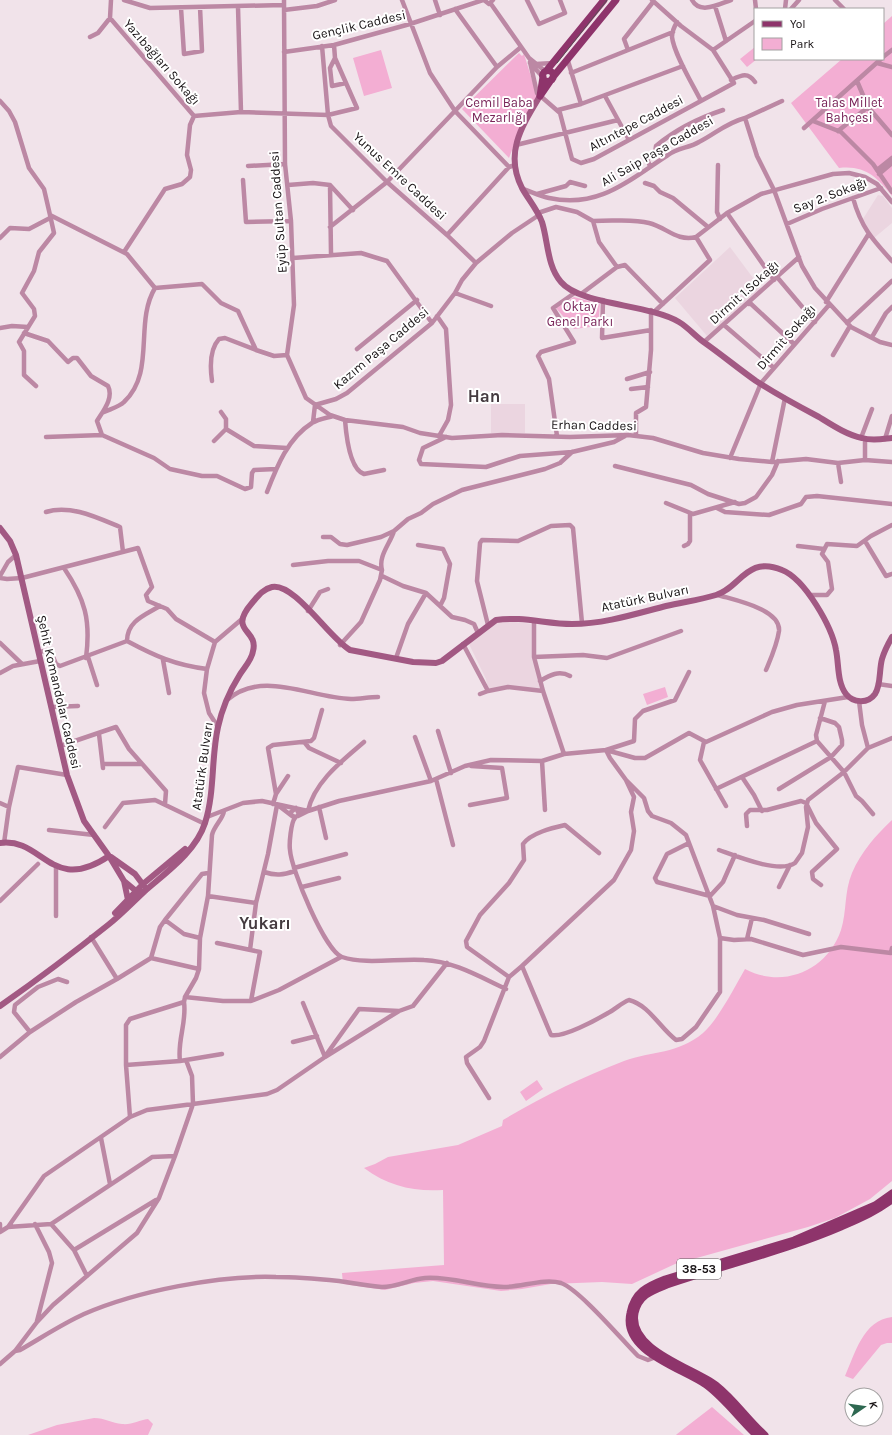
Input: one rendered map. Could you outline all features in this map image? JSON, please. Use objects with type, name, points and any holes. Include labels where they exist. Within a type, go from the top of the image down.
[{"type":"main road","points":[[540,96],[545,73],[604,0]]},
{"type":"main road","points":[[540,96],[616,0]]},
{"type":"main road","points":[[545,73],[546,81],[552,79]]},
{"type":"main road","name":"38-53","points":[[756,1435],[714,1388],[656,1357],[638,1342],[631,1330],[629,1317],[631,1306],[640,1292],[649,1286],[794,1240],[875,1205],[892,1193]]},
{"type":"main road","name":"38-53","points":[[766,1435],[714,1388],[652,1348],[642,1338],[636,1328],[634,1318],[637,1308],[644,1296],[652,1291],[682,1280],[796,1245],[878,1210],[892,1200]]},
{"type":"street","name":"Yazıbağları Sokağı","points":[[110,0],[110,18],[194,116]]},
{"type":"street","points":[[124,0],[150,8],[238,7],[283,2]]},
{"type":"street","points":[[317,6],[323,0]]},
{"type":"street","points":[[284,10],[317,6],[335,0]]},
{"type":"street","points":[[402,0],[430,73],[455,111],[511,166],[538,214],[556,276],[567,288],[578,293],[603,300],[653,311],[682,324],[760,383],[846,432],[863,438],[892,438]]},
{"type":"street","points":[[435,0],[440,15]]},
{"type":"street","points":[[484,0],[486,4],[492,2],[529,60],[540,74],[545,73]]},
{"type":"street","name":"Gençlik Caddesi","points":[[284,52],[334,45],[440,15],[484,0]]},
{"type":"street","points":[[528,0],[539,24],[565,13],[560,0]]},
{"type":"street","points":[[692,0],[695,5],[701,8],[715,6],[730,0]]},
{"type":"street","points":[[792,8],[798,0]]},
{"type":"street","points":[[836,0],[843,8]]},
{"type":"street","points":[[628,50],[624,39],[653,1],[713,50],[733,82]]},
{"type":"street","name":"Eyüp Sultan Caddesi","points":[[283,2],[283,114],[285,164],[291,221],[294,305],[287,355]]},
{"type":"street","points":[[715,6],[726,41]]},
{"type":"street","points":[[181,8],[184,54],[202,51],[200,7]]},
{"type":"street","points":[[238,7],[241,112]]},
{"type":"street","points":[[455,9],[497,67]]},
{"type":"street","points":[[90,37],[98,32],[110,18]]},
{"type":"street","points":[[677,22],[672,39],[683,66],[701,101]]},
{"type":"street","points":[[713,50],[754,22]]},
{"type":"street","points":[[571,73],[673,32]]},
{"type":"street","points":[[124,252],[165,189],[182,184],[190,177],[191,170],[186,154],[190,125],[194,116],[241,112],[328,114],[357,108],[335,58],[334,45]]},
{"type":"street","points":[[322,46],[328,114]]},
{"type":"street","points":[[330,227],[387,182],[497,67],[521,47]]},
{"type":"street","points":[[884,57],[892,50]]},
{"type":"street","points":[[335,58],[330,68],[332,86],[346,84]]},
{"type":"street","points":[[529,60],[545,73]]},
{"type":"street","points":[[529,60],[536,91],[558,110],[605,96],[683,66]]},
{"type":"street","points":[[804,128],[880,60],[892,67]]},
{"type":"street","points":[[568,61],[581,104]]},
{"type":"street","points":[[535,64],[554,63]]},
{"type":"street","name":"Altıntepe Caddesi","points":[[558,110],[572,159],[581,163],[590,161],[701,101],[747,74],[751,76],[755,82]]},
{"type":"street","points":[[857,81],[868,107],[892,135]]},
{"type":"street","points":[[511,166],[524,121],[540,96]]},
{"type":"street","points":[[605,96],[629,140]]},
{"type":"street","points":[[0,101],[9,111],[15,122],[29,168],[44,189],[54,233],[39,252],[34,271],[23,291],[23,296],[35,312],[34,319],[19,342],[24,351],[24,375],[36,386]]},
{"type":"street","name":"Ali Saip Paşa Caddesi","points":[[523,189],[547,198],[565,200],[595,198],[609,192],[671,153],[696,144],[722,127],[782,101]]},
{"type":"street","points":[[838,131],[868,107]]},
{"type":"street","points":[[650,166],[646,157],[655,152],[656,146],[667,137],[705,116],[724,110]]},
{"type":"street","name":"Yunus Emre Caddesi","points":[[328,114],[331,126],[387,182],[447,235],[511,166]]},
{"type":"street","points":[[745,118],[757,156],[775,189],[799,258],[810,281],[827,303],[848,325],[892,345]]},
{"type":"street","points":[[516,145],[618,120]]},
{"type":"street","points":[[813,121],[838,131],[873,164],[892,192]]},
{"type":"street","points":[[878,172],[892,158]]},
{"type":"street","points":[[878,172],[892,163]]},
{"type":"street","points":[[248,166],[285,164]]},
{"type":"street","points":[[718,165],[717,212],[720,219]]},
{"type":"street","points":[[617,267],[599,242],[593,221],[644,222],[656,225],[678,236],[688,238],[696,237],[727,213],[754,198],[775,189],[828,175],[843,173],[865,177],[881,188],[892,202]]},
{"type":"street","points":[[243,180],[246,222],[291,221]]},
{"type":"street","points":[[537,194],[566,186],[570,182],[585,186]]},
{"type":"street","points":[[288,185],[313,183],[330,185],[353,210]]},
{"type":"street","points":[[645,183],[671,196],[708,227]]},
{"type":"street","points":[[330,185],[331,254]]},
{"type":"street","name":"Say 2. Sokağı","points":[[787,224],[881,188]]},
{"type":"street","points":[[853,198],[858,215],[868,235],[892,261]]},
{"type":"street","name":"Kazım Paşa Caddesi","points":[[315,404],[336,400],[347,393],[432,323],[455,293],[462,280],[476,263],[512,233],[538,214],[556,207],[577,212],[593,221]]},
{"type":"street","points":[[727,213],[775,279],[815,322]]},
{"type":"street","points":[[0,238],[10,228],[29,229],[50,216]]},
{"type":"street","points":[[50,216],[124,252],[133,259],[155,288]]},
{"type":"street","points":[[447,235],[476,263]]},
{"type":"street","name":"Dirmit Sokağı","points":[[760,383],[815,322],[868,235]]},
{"type":"street","points":[[636,436],[636,414],[646,407],[650,372],[653,311],[663,304],[710,260],[696,237]]},
{"type":"street","points":[[293,258],[331,254],[361,253],[387,260],[432,323]]},
{"type":"street","name":"Dirmit 1.Sokağı","points":[[704,342],[750,303],[799,258]]},
{"type":"street","points":[[557,436],[550,379],[538,356],[541,352],[574,342],[553,308],[617,267],[624,265],[628,266],[663,304]]},
{"type":"street","points":[[833,355],[848,325],[892,281]]},
{"type":"street","points":[[155,288],[202,284],[221,303],[238,311],[256,350]]},
{"type":"street","points":[[104,412],[124,402],[137,384],[143,358],[145,319],[155,288]]},
{"type":"street","points":[[455,293],[491,306]]},
{"type":"street","points":[[357,349],[417,300]]},
{"type":"street","points":[[603,300],[602,338],[651,330]]},
{"type":"street","points":[[704,342],[750,303],[794,344]]},
{"type":"street","points":[[872,337],[886,313],[892,307]]},
{"type":"street","points":[[437,316],[446,329],[450,406],[448,420],[439,436]]},
{"type":"street","points":[[724,325],[774,368]]},
{"type":"street","points":[[0,328],[12,326],[28,327]]},
{"type":"street","points":[[24,333],[48,341],[68,362],[72,358],[77,358],[91,376],[107,384],[110,392],[104,412],[97,421],[102,435]]},
{"type":"street","points":[[212,381],[210,367],[212,353],[219,339],[225,338],[274,356],[287,355],[306,398],[315,404],[313,422]]},
{"type":"street","points":[[628,379],[650,372]]},
{"type":"street","points":[[730,458],[760,383]]},
{"type":"street","points":[[631,389],[648,387]]},
{"type":"street","points":[[615,466],[691,485],[708,494],[735,502],[745,503],[756,497],[772,475],[785,398]]},
{"type":"street","name":"Erhan Caddesi","points":[[315,404],[333,416],[345,420],[403,427],[446,437],[502,435],[628,435],[653,438],[677,446],[730,458],[775,461],[806,459],[838,463],[865,460],[892,462]]},
{"type":"street","points":[[865,460],[863,438],[872,409]]},
{"type":"street","points":[[214,441],[226,429],[226,418],[221,412]]},
{"type":"street","points":[[267,492],[276,469],[287,448],[296,436],[313,422],[333,416]]},
{"type":"street","points":[[885,439],[892,416]]},
{"type":"street","points":[[345,420],[346,440],[353,460],[360,472],[364,474],[384,470]]},
{"type":"street","points":[[226,429],[254,446],[287,448]]},
{"type":"street","points":[[46,437],[102,435],[154,458],[170,469],[202,476],[217,476],[245,489],[251,486],[252,473],[254,470],[276,469]]},
{"type":"street","points":[[446,437],[423,448],[419,460],[421,464],[486,467],[520,456],[572,452],[614,442],[628,435]]},
{"type":"street","points":[[322,537],[331,537],[340,544],[347,545],[381,537],[394,531],[408,519],[462,490],[545,469],[560,463],[572,452]]},
{"type":"street","points":[[838,463],[840,482]]},
{"type":"street","points":[[717,508],[725,512],[769,515],[801,504],[806,497],[818,496],[892,504]]},
{"type":"street","points":[[666,504],[693,514],[735,502]]},
{"type":"street","points":[[46,512],[55,509],[63,509],[97,518],[120,527],[123,552]]},
{"type":"street","points":[[684,546],[690,541],[690,513]]},
{"type":"street","points":[[809,595],[826,595],[832,589],[828,562],[822,555],[827,544],[857,546],[892,525]]},
{"type":"street","points":[[488,625],[477,581],[480,543],[482,540],[522,540],[531,533],[551,526],[570,526],[573,528],[582,623]]},
{"type":"street","name":"Şehit Komandolar Caddesi","points":[[0,528],[10,541],[16,555],[67,775],[84,821],[110,856]]},
{"type":"street","points":[[340,645],[361,622],[382,576],[381,560],[390,543],[394,531]]},
{"type":"street","points":[[865,540],[886,576],[892,574]]},
{"type":"street","points":[[418,545],[443,549],[450,560],[444,598],[440,606]]},
{"type":"street","points":[[798,546],[824,549]]},
{"type":"street","points":[[16,555],[8,562],[0,577],[7,579],[22,578],[138,548],[152,587],[146,595],[147,599],[167,609],[176,619],[215,642]]},
{"type":"street","points":[[293,565],[328,560],[359,561],[382,570]]},
{"type":"street","name":"Atatürk Bulvarı","points":[[198,837],[207,817],[218,727],[229,692],[254,652],[252,640],[243,627],[242,619],[244,612],[260,594],[272,587],[282,588],[289,591],[340,645],[350,650],[413,662],[436,663],[442,661],[493,621],[500,619],[572,624],[624,618],[718,594],[751,570],[762,567],[781,569],[788,572],[809,595],[828,627],[836,649],[840,681],[848,697]]},
{"type":"street","points":[[64,568],[78,588],[86,610],[89,634],[87,657],[97,685]]},
{"type":"street","points":[[382,576],[403,586],[426,593],[452,617],[470,621],[478,633]]},
{"type":"street","points":[[308,611],[320,592],[328,589]]},
{"type":"street","points":[[396,658],[408,624],[426,593]]},
{"type":"street","points":[[718,594],[764,610],[776,622],[779,630],[766,670]]},
{"type":"street","points":[[127,641],[129,628],[134,622],[160,606]]},
{"type":"street","points":[[218,727],[209,713],[204,693],[207,669],[215,642],[242,619]]},
{"type":"street","points":[[534,622],[534,657],[543,691],[564,754]]},
{"type":"street","points":[[534,657],[583,655],[607,658],[681,631]]},
{"type":"street","points":[[704,742],[772,712],[797,705],[848,697],[859,701],[871,698],[877,689],[882,658],[891,640]]},
{"type":"street","points":[[39,652],[50,650],[56,664],[60,666],[127,641],[163,660],[185,666],[207,669]]},
{"type":"street","points":[[0,643],[22,664]]},
{"type":"street","points":[[464,644],[488,691]]},
{"type":"street","points":[[163,660],[169,693]]},
{"type":"street","points":[[0,674],[13,666],[40,661]]},
{"type":"street","points":[[295,817],[339,801],[433,780],[465,766],[491,760],[542,761],[564,754],[606,750],[634,741],[635,719],[643,711],[675,700],[689,672]]},
{"type":"street","points":[[540,681],[554,674],[560,673],[570,676]]},
{"type":"street","points":[[878,684],[892,686]]},
{"type":"street","points":[[226,702],[236,693],[246,689],[262,686],[279,686],[350,699],[378,697]]},
{"type":"street","points":[[480,694],[508,687],[543,691]]},
{"type":"street","points":[[825,700],[816,735],[817,742],[844,772],[856,796],[873,814]]},
{"type":"street","points":[[859,701],[862,725],[868,748]]},
{"type":"street","points":[[51,707],[78,706]]},
{"type":"street","points":[[250,950],[256,903],[264,872],[276,794],[268,748],[273,745],[312,742],[322,710]]},
{"type":"street","points":[[779,789],[831,758],[842,745],[840,730],[835,723],[820,718]]},
{"type":"street","points":[[60,746],[116,727],[129,749],[166,791],[165,804]]},
{"type":"street","points":[[438,731],[451,773]]},
{"type":"street","points":[[99,734],[103,766],[142,764]]},
{"type":"street","points":[[606,750],[641,758],[649,757],[689,734],[704,742]]},
{"type":"street","points":[[415,737],[433,780],[453,845]]},
{"type":"street","points":[[806,803],[844,772],[868,748],[892,738]]},
{"type":"street","points":[[308,811],[317,791],[341,763],[364,742]]},
{"type":"street","points":[[704,742],[700,760],[726,806]]},
{"type":"street","points":[[716,789],[817,742]]},
{"type":"street","points":[[305,743],[309,748],[341,763]]},
{"type":"street","points":[[522,966],[551,1035],[557,1036],[610,1013],[629,1000],[636,1002],[653,1016],[676,1040],[682,1039],[696,1027],[720,992],[720,938],[710,896],[686,835],[671,823],[652,816],[648,811],[644,798],[626,780],[606,750]]},
{"type":"street","points":[[542,761],[546,810]]},
{"type":"street","points":[[465,766],[502,768],[507,798],[470,805]]},
{"type":"street","points":[[67,775],[18,767],[2,843],[19,845],[56,867],[75,870],[97,865],[110,856]]},
{"type":"street","points":[[276,794],[288,776]]},
{"type":"street","points":[[742,777],[754,795],[762,811]]},
{"type":"street","points":[[490,1098],[467,1063],[466,1057],[480,1047],[484,1041],[506,989],[509,977],[614,880],[631,850],[634,831],[631,812],[634,797],[626,780]]},
{"type":"street","points":[[105,827],[120,806],[126,802],[155,800],[205,824]]},
{"type":"street","points":[[207,817],[243,803],[262,801],[308,811]]},
{"type":"street","points":[[746,826],[747,812],[751,810],[762,811],[801,801],[806,803],[816,823],[837,849],[812,872],[813,879],[821,885]]},
{"type":"street","points":[[779,887],[790,866],[799,858],[805,841],[809,824],[806,803]]},
{"type":"street","points":[[0,804],[9,807]]},
{"type":"street","points":[[275,804],[295,817]]},
{"type":"street","points":[[319,807],[326,838]]},
{"type":"street","points":[[296,808],[299,812],[295,817],[290,834],[290,851],[294,869],[323,936],[333,951],[342,957],[374,960],[424,960],[447,963],[506,989]]},
{"type":"street","points":[[180,1061],[179,1051],[185,999],[199,969],[200,938],[208,896],[208,873],[212,831],[224,815],[224,811]]},
{"type":"street","points":[[509,977],[467,947],[466,941],[480,916],[509,883],[524,860],[523,844],[531,838],[565,825],[599,853]]},
{"type":"street","points":[[49,830],[94,835]]},
{"type":"street","points":[[93,936],[143,884],[198,837]]},
{"type":"street","points":[[0,1006],[41,978],[109,924],[190,850],[198,837]]},
{"type":"street","points":[[689,843],[667,854],[655,878],[659,883],[710,896]]},
{"type":"street","points":[[719,850],[768,864],[790,866]]},
{"type":"street","points":[[264,872],[274,875],[285,875],[294,869],[346,854]]},
{"type":"street","points":[[710,896],[724,882],[735,855]]},
{"type":"street","points":[[110,856],[135,874],[143,884],[144,892]]},
{"type":"street","points":[[110,856],[124,881],[128,900]]},
{"type":"street","points":[[1,899],[38,864]]},
{"type":"street","points":[[56,867],[56,916]]},
{"type":"street","points":[[0,1057],[30,1032],[76,1002],[152,958],[160,928],[165,920],[202,874],[208,873]]},
{"type":"street","points":[[135,874],[145,876],[155,874]]},
{"type":"street","points":[[302,887],[338,878]]},
{"type":"street","points":[[124,881],[136,891],[144,892]]},
{"type":"street","points":[[208,896],[256,903]]},
{"type":"street","points":[[713,906],[736,915],[809,934]]},
{"type":"street","points":[[747,939],[752,918]]},
{"type":"street","points":[[165,920],[184,934],[200,938]]},
{"type":"street","points":[[93,936],[117,979]]},
{"type":"street","points":[[720,938],[734,940],[747,939],[803,955],[845,947],[891,953],[892,948]]},
{"type":"street","points":[[217,943],[260,952],[251,1001]]},
{"type":"street","points":[[130,1117],[126,1065],[126,1025],[130,1019],[185,999],[251,1001],[279,990],[342,957]]},
{"type":"street","points":[[152,958],[199,969]]},
{"type":"street","points":[[0,1224],[0,1232],[8,1227],[44,1176],[130,1117],[147,1110],[267,1094],[277,1090],[325,1057],[399,1011],[413,1006],[447,963]]},
{"type":"street","points":[[30,1032],[14,1012],[14,1005],[38,987],[58,979],[67,982]]},
{"type":"street","points":[[303,1003],[325,1057]]},
{"type":"street","points":[[325,1057],[360,1009],[399,1011]]},
{"type":"street","points":[[293,1042],[317,1036]]},
{"type":"street","points":[[126,1065],[180,1061],[222,1054]]},
{"type":"street","points":[[0,1364],[15,1351],[37,1322],[53,1305],[137,1233],[159,1198],[193,1104],[192,1076],[186,1060]]},
{"type":"street","points":[[101,1138],[110,1184]]},
{"type":"street","points":[[8,1227],[51,1224],[152,1157],[175,1156]]},
{"type":"street","points":[[74,1250],[159,1198]]},
{"type":"street","points":[[35,1224],[49,1252],[52,1263],[37,1322]]},
{"type":"street","points":[[51,1224],[74,1250],[87,1276]]},
{"type":"street","points":[[15,1351],[20,1350],[74,1319],[94,1310],[146,1294],[200,1283],[249,1277],[275,1277],[337,1281],[382,1287],[417,1279],[435,1278],[498,1287],[550,1282],[561,1283],[594,1310],[641,1359],[648,1360],[656,1357]]},
{"type":"shaded area","points":[[878,195],[883,196],[892,208],[892,223],[874,238],[861,222]]},
{"type":"shaded area","points":[[730,247],[762,290],[707,336],[675,298]]},
{"type":"shaded area","points":[[491,404],[525,404],[525,433],[491,433]]},
{"type":"shaded area","points":[[497,620],[533,624],[533,657],[541,690],[519,687],[488,690],[486,679],[469,644]]},
{"type":"green space","name":"Talas Millet Bahçesi","points":[[892,16],[892,196],[881,183],[870,174],[856,168],[839,168],[791,103],[841,60],[884,60],[884,23]]},
{"type":"green space","points":[[754,48],[754,60],[756,60],[747,67],[740,59]]},
{"type":"green space","points":[[381,50],[392,88],[364,96],[353,58]]},
{"type":"green space","name":"Cemil Baba Mezarlığı","points":[[519,53],[522,56],[524,54],[537,96],[524,118],[509,158],[462,109]]},
{"type":"green space","name":"Oktay Genel Parkı","points":[[574,297],[600,304],[598,326],[574,329],[556,308]]},
{"type":"green space","points":[[665,687],[668,697],[647,705],[643,694]]},
{"type":"green space","points":[[892,820],[892,1181],[870,1199],[835,1218],[675,1264],[632,1284],[602,1282],[551,1284],[501,1291],[433,1281],[414,1283],[385,1290],[343,1284],[342,1273],[444,1265],[443,1190],[412,1189],[382,1179],[364,1168],[388,1157],[458,1145],[502,1126],[503,1120],[547,1095],[593,1074],[624,1061],[665,1051],[694,1040],[709,1027],[726,1003],[745,969],[759,975],[774,977],[788,976],[802,972],[814,966],[825,956],[834,944],[841,930],[849,880],[856,865],[869,844]]},
{"type":"green space","points":[[537,1080],[543,1089],[526,1101],[520,1092]]},
{"type":"green space","points":[[892,1317],[892,1343],[881,1345],[853,1379],[845,1376],[861,1339],[867,1331],[882,1319]]},
{"type":"green space","points":[[712,1407],[744,1435],[676,1435],[677,1434]]},
{"type":"green space","points":[[94,1418],[126,1424],[148,1419],[153,1424],[148,1435],[28,1435],[57,1425]]},
{"type":"tram line","points":[[557,63],[607,0]]},
{"type":"district","name":"Han","points":[[484,396]]},
{"type":"district","name":"Yukarı","points":[[265,923]]}]
